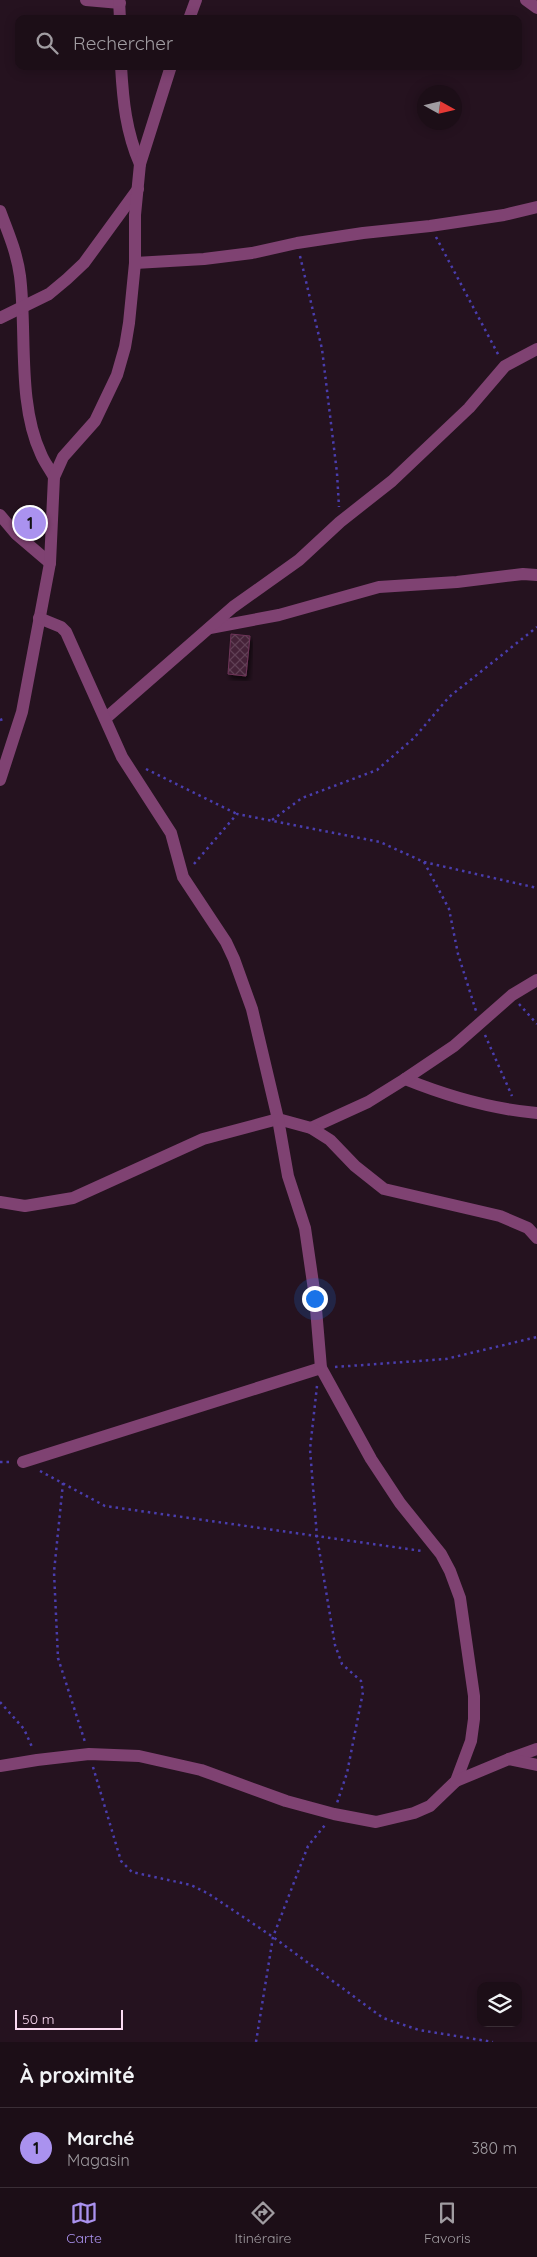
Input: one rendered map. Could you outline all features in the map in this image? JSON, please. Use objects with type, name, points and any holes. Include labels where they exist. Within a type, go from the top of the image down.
[{"type":"street","points":[[86,0],[119,1],[120,15]]},
{"type":"street","points":[[190,15],[196,0]]},
{"type":"street","points":[[526,0],[537,8]]},
{"type":"street","points":[[121,70],[126,123],[140,164]]},
{"type":"street","points":[[0,780],[5,755],[22,712],[50,563],[54,477],[63,457],[95,422],[117,375],[129,323],[135,263],[135,215],[140,164],[171,70]]},
{"type":"street","points":[[0,318],[49,294],[84,263],[138,189]]},
{"type":"street","points":[[135,263],[204,259],[252,253],[362,232],[430,226],[504,215],[537,207]]},
{"type":"street","points":[[0,211],[13,244],[20,277],[27,395],[34,433],[41,454],[54,477]]},
{"type":"street","points":[[106,718],[233,607],[299,560],[340,522],[392,480],[469,408],[505,366],[537,349]]},
{"type":"street","points":[[0,515],[16,534],[50,563]]},
{"type":"street","points":[[210,628],[279,615],[379,587],[457,582],[524,574],[537,575]]},
{"type":"street","points":[[39,618],[61,627],[66,632],[122,757],[171,833],[183,877],[226,942],[252,1009],[278,1119],[288,1176],[305,1228],[323,1371],[390,1488],[441,1554],[460,1598],[474,1696],[474,1719],[471,1741],[456,1781]]},
{"type":"street","points":[[311,1128],[368,1102],[405,1079],[454,1046],[512,996],[537,980]]},
{"type":"street","points":[[405,1079],[442,1094],[518,1111],[537,1113]]},
{"type":"street","points":[[0,1202],[25,1206],[73,1198],[203,1139],[278,1119],[311,1128],[330,1140],[355,1166],[384,1188],[500,1216],[528,1228],[537,1238]]},
{"type":"street","points":[[22,1462],[323,1371]]},
{"type":"street","points":[[0,1766],[90,1754],[140,1756],[201,1770],[286,1801],[334,1814],[376,1822],[398,1818],[430,1806],[456,1781],[537,1748]]},
{"type":"street","points":[[509,1759],[537,1765]]},
{"type":"path","points":[[430,226],[505,366]]},
{"type":"path","points":[[297,243],[322,349],[337,473],[340,522]]},
{"type":"path","points":[[272,820],[302,798],[377,770],[414,738],[450,697],[537,628]]},
{"type":"path","points":[[122,757],[237,814],[380,842],[424,862],[537,888]]},
{"type":"path","points":[[183,877],[237,814]]},
{"type":"path","points":[[424,862],[449,909],[458,954],[480,1024],[518,1111]]},
{"type":"path","points":[[512,996],[537,1024]]},
{"type":"path","points":[[256,2042],[273,1937],[308,1846],[334,1814],[348,1773],[363,1692],[361,1681],[342,1664],[335,1645],[317,1537],[310,1449],[315,1390],[323,1371],[446,1359],[537,1337]]},
{"type":"path","points":[[22,1462],[105,1506],[441,1554]]},
{"type":"path","points":[[63,1483],[54,1572],[58,1658],[90,1754],[121,1861],[126,1868],[132,1872],[191,1885],[210,1894],[273,1937],[383,2018],[419,2030],[492,2042]]},
{"type":"path","points":[[0,1702],[24,1729],[37,1760]]},
{"type":"building","points":[[231,634],[250,636],[246,676],[228,674]]},
{"type":"place","name":"Marché","points":[[30,523]]}]
